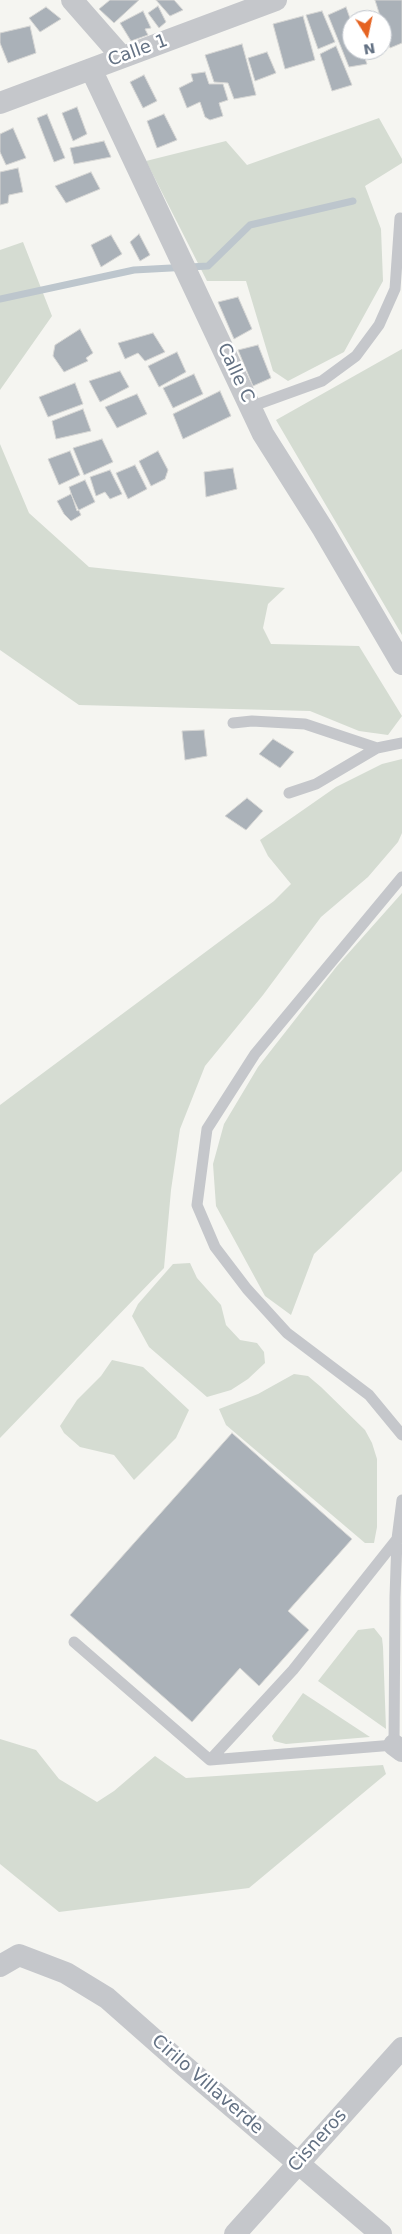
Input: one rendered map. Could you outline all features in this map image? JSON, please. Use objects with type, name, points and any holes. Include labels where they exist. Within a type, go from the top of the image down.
[{"type":"street","points":[[72,0],[122,57]]},
{"type":"street","name":"Calle 1","points":[[0,103],[276,0]]},
{"type":"street","name":"Calle C","points":[[91,69],[263,434],[323,530],[402,664]]},
{"type":"street","name":"Cirilo Villaverde","points":[[0,1966],[20,1956],[66,1972],[107,1998],[174,2058],[381,2234]]},
{"type":"street","name":"Cisneros","points":[[235,2234],[402,2048]]},
{"type":"lane","points":[[250,407],[322,381],[356,356],[379,325],[394,289],[400,218]]},
{"type":"lane","points":[[233,724],[252,721],[305,724],[377,748]]},
{"type":"lane","points":[[288,793],[316,784],[377,748],[402,743]]},
{"type":"lane","points":[[402,878],[254,1054],[207,1129],[197,1206],[214,1247],[247,1289],[287,1333],[369,1395],[402,1435]]},
{"type":"lane","points":[[74,1642],[210,1760],[398,1748],[402,1500]]},
{"type":"lane","points":[[210,1760],[292,1670],[400,1538]]},
{"type":"shaded area","points":[[379,118],[402,159],[402,163],[365,186],[381,229],[383,281],[344,352],[288,381],[273,371],[246,281],[207,281],[146,161],[226,141],[247,165]]},
{"type":"shaded area","points":[[23,242],[52,316],[0,390],[0,250]]},
{"type":"shaded area","points":[[402,349],[402,635],[276,420]]},
{"type":"shaded area","points":[[0,444],[29,513],[89,567],[285,588],[268,604],[263,628],[271,644],[359,646],[402,716],[388,735],[359,731],[310,711],[79,705],[0,650]]},
{"type":"shaded area","points":[[402,759],[402,833],[398,842],[368,877],[321,917],[263,995],[205,1066],[180,1129],[171,1190],[164,1268],[0,1438],[0,1105],[274,901],[291,884],[268,856],[260,840],[336,787],[382,764]]},
{"type":"shaded area","points":[[402,893],[402,1171],[314,1254],[291,1315],[265,1296],[216,1206],[213,1164],[224,1124],[258,1067],[337,966]]},
{"type":"shaded area","points":[[190,1263],[197,1278],[221,1305],[226,1325],[240,1340],[257,1343],[264,1352],[265,1363],[248,1379],[231,1390],[207,1397],[149,1347],[132,1316],[138,1304],[173,1264]]},
{"type":"shaded area","points":[[112,1360],[143,1367],[189,1410],[176,1438],[134,1480],[114,1455],[80,1447],[64,1433],[60,1426],[77,1400],[101,1376]]},
{"type":"shaded area","points":[[294,1374],[308,1376],[321,1387],[365,1430],[372,1443],[377,1459],[377,1527],[374,1543],[365,1543],[226,1425],[219,1409],[258,1394]]},
{"type":"shaded area","points":[[374,1628],[382,1638],[386,1729],[318,1681],[358,1630]]},
{"type":"shaded area","points":[[303,1693],[370,1737],[286,1744],[274,1741],[272,1736]]},
{"type":"shaded area","points":[[0,1739],[36,1750],[59,1779],[97,1802],[114,1791],[155,1756],[186,1778],[383,1765],[386,1774],[249,1888],[59,1912],[0,1864]]},
{"type":"building","points":[[110,0],[139,0],[114,23],[99,9]]},
{"type":"building","points":[[156,0],[174,0],[183,10],[170,16]]},
{"type":"building","points":[[375,0],[402,0],[402,43],[392,47],[392,10],[378,10]]},
{"type":"building","points":[[158,6],[166,22],[159,28],[148,13]]},
{"type":"building","points":[[46,7],[61,19],[40,32],[29,18]]},
{"type":"building","points":[[346,7],[347,10],[342,10],[342,50],[328,15]]},
{"type":"building","points":[[143,11],[151,28],[145,29],[148,35],[131,41],[120,23]]},
{"type":"building","points":[[322,11],[335,42],[318,49],[306,15]]},
{"type":"building","points":[[303,16],[315,60],[285,69],[273,24]]},
{"type":"building","points":[[30,26],[36,53],[8,63],[0,43],[0,33]]},
{"type":"building","points":[[242,44],[256,95],[234,99],[228,83],[214,82],[205,55]]},
{"type":"building","points":[[336,46],[352,85],[332,91],[320,54]]},
{"type":"building","points":[[267,52],[276,73],[255,81],[248,58]]},
{"type":"building","points":[[346,60],[366,60],[367,64],[349,67]]},
{"type":"building","points":[[205,72],[209,84],[223,84],[228,100],[219,103],[223,116],[210,120],[205,117],[200,102],[187,108],[179,88],[193,81],[191,74]]},
{"type":"building","points":[[144,75],[157,101],[143,108],[130,82]]},
{"type":"building","points":[[77,107],[87,134],[73,141],[62,113]]},
{"type":"building","points":[[47,114],[65,158],[54,162],[37,118]]},
{"type":"building","points":[[164,114],[177,140],[157,148],[147,121]]},
{"type":"building","points":[[13,128],[26,158],[6,165],[0,152],[0,134]]},
{"type":"building","points":[[104,141],[111,157],[74,164],[70,148]]},
{"type":"building","points":[[18,168],[23,192],[9,195],[8,203],[0,205],[0,172]]},
{"type":"building","points":[[91,172],[100,189],[66,203],[55,186]]},
{"type":"building","points":[[139,234],[150,255],[140,261],[130,242]]},
{"type":"building","points":[[111,235],[122,254],[101,267],[91,245]]},
{"type":"building","points":[[238,297],[252,329],[234,339],[218,302]]},
{"type":"building","points":[[80,329],[93,353],[86,358],[88,361],[64,372],[53,356],[55,345]]},
{"type":"building","points":[[153,333],[165,352],[145,361],[138,353],[125,359],[118,343]]},
{"type":"building","points":[[258,345],[271,378],[253,386],[238,350]]},
{"type":"building","points":[[177,352],[186,372],[159,387],[148,366]]},
{"type":"building","points":[[120,371],[129,387],[100,402],[89,381]]},
{"type":"building","points":[[194,374],[203,394],[173,408],[163,388]]},
{"type":"building","points":[[75,383],[83,404],[48,417],[39,397]]},
{"type":"building","points":[[220,391],[231,416],[183,439],[173,414]]},
{"type":"building","points":[[137,394],[147,414],[117,428],[105,407]]},
{"type":"building","points":[[83,409],[91,431],[56,439],[52,421]]},
{"type":"building","points":[[102,439],[113,462],[84,475],[73,448]]},
{"type":"building","points":[[70,451],[80,475],[59,485],[48,459]]},
{"type":"building","points":[[158,451],[168,470],[165,479],[151,486],[139,461]]},
{"type":"building","points":[[135,465],[147,489],[128,499],[116,473]]},
{"type":"building","points":[[233,468],[237,489],[206,497],[204,472]]},
{"type":"building","points":[[110,470],[122,494],[110,499],[105,492],[96,496],[90,477]]},
{"type":"building","points":[[85,480],[95,502],[77,511],[69,487]]},
{"type":"building","points":[[71,494],[81,515],[71,521],[64,514],[57,501]]},
{"type":"building","points":[[204,730],[207,756],[185,760],[182,731]]},
{"type":"building","points":[[273,739],[294,752],[280,768],[259,754]]},
{"type":"building","points":[[247,798],[263,811],[246,830],[225,816]]},
{"type":"building","points":[[232,1433],[352,1539],[288,1611],[309,1630],[259,1686],[240,1668],[192,1722],[70,1615]]},
{"type":"waterway","points":[[0,299],[134,270],[208,266],[250,225],[353,201]]}]
